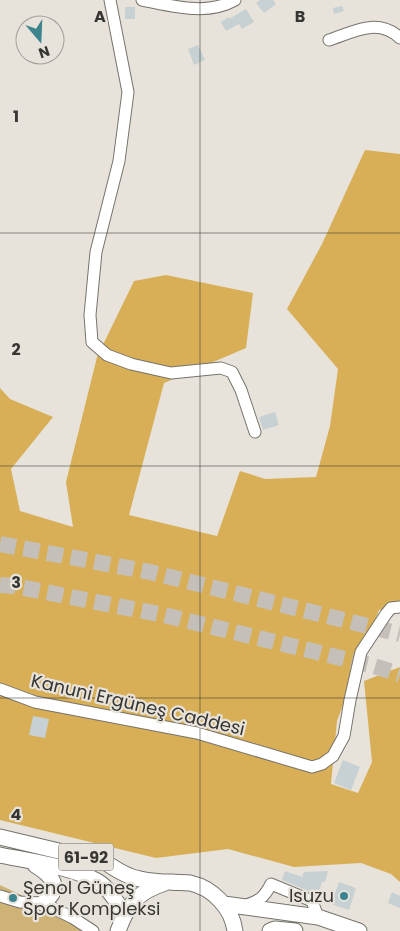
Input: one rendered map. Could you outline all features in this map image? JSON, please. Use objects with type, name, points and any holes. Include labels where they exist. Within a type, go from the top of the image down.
[{"type":"main road","name":"61-92","points":[[0,837],[104,862],[138,879],[190,883],[203,888],[224,904],[236,931]]},
{"type":"main road","name":"61-92","points":[[0,855],[76,872],[99,882],[113,896],[124,914]]},
{"type":"main road","points":[[27,860],[46,872],[54,880],[51,897],[42,903]]},
{"type":"main road","name":"61-92","points":[[118,931],[124,914],[136,899],[151,888],[169,882]]},
{"type":"main road","name":"61-92","points":[[224,904],[318,917],[359,931]]},
{"type":"main road","points":[[270,931],[275,929],[295,931]]},
{"type":"street","points":[[110,0],[128,92],[119,161],[96,252],[90,315],[92,342],[107,355],[131,364],[170,373],[221,368],[232,372],[241,390],[256,432]]},
{"type":"street","points":[[142,0],[168,2],[191,9],[208,8],[236,0]]},
{"type":"street","points":[[329,40],[370,26],[394,32],[400,38]]},
{"type":"street","name":"Kanuni Ergüneş Caddesi","points":[[0,689],[35,702],[197,733],[312,767],[322,764],[333,756],[344,736],[361,652],[391,608],[400,607]]},
{"type":"street","points":[[241,907],[259,901],[271,884],[312,901],[318,917]]},
{"type":"street","points":[[0,896],[20,902],[42,903],[73,918],[92,931]]},
{"type":"shaded area","points":[[365,150],[400,154],[400,606],[379,610],[337,721],[331,784],[358,793],[372,762],[364,681],[400,667],[400,882],[391,874],[361,863],[294,867],[228,849],[156,858],[0,820],[0,388],[10,399],[53,417],[11,469],[20,511],[73,527],[66,482],[97,357],[134,281],[166,275],[253,293],[246,348],[164,383],[129,515],[217,536],[240,471],[265,479],[316,477],[330,426],[338,369],[287,309],[322,244]]},
{"type":"shaded area","name":"Şenol Güneş Spor Kompleksi","points":[[0,885],[53,910],[84,931],[0,931]]},
{"type":"building","points":[[260,0],[273,0],[276,4],[264,13],[256,3]]},
{"type":"building","points":[[342,6],[344,11],[334,14],[333,8]]},
{"type":"building","points":[[125,7],[135,7],[135,19],[125,19]]},
{"type":"building","points":[[246,9],[254,22],[242,29],[239,24],[226,31],[221,22]]},
{"type":"building","points":[[198,45],[205,60],[194,65],[188,49]]},
{"type":"building","points":[[275,412],[279,425],[263,430],[259,417]]},
{"type":"building","points":[[33,716],[49,719],[45,738],[29,735]]},
{"type":"building","points":[[343,760],[360,767],[351,790],[334,783]]},
{"type":"building","points":[[285,871],[302,877],[304,872],[328,871],[318,895],[282,880]]},
{"type":"building","name":"Isuzu","points":[[339,882],[356,888],[349,910],[331,904]]},
{"type":"building","points":[[392,892],[400,896],[400,908],[388,903]]},
{"type":"tunnel","points":[[0,544],[150,572],[400,634]]},
{"type":"tunnel","points":[[0,585],[14,586],[164,615],[400,674]]},
{"type":"place","name":"Isuzu","points":[[344,896]]},
{"type":"place","name":"Şenol Güneş Spor Kompleksi","points":[[13,898]]}]
